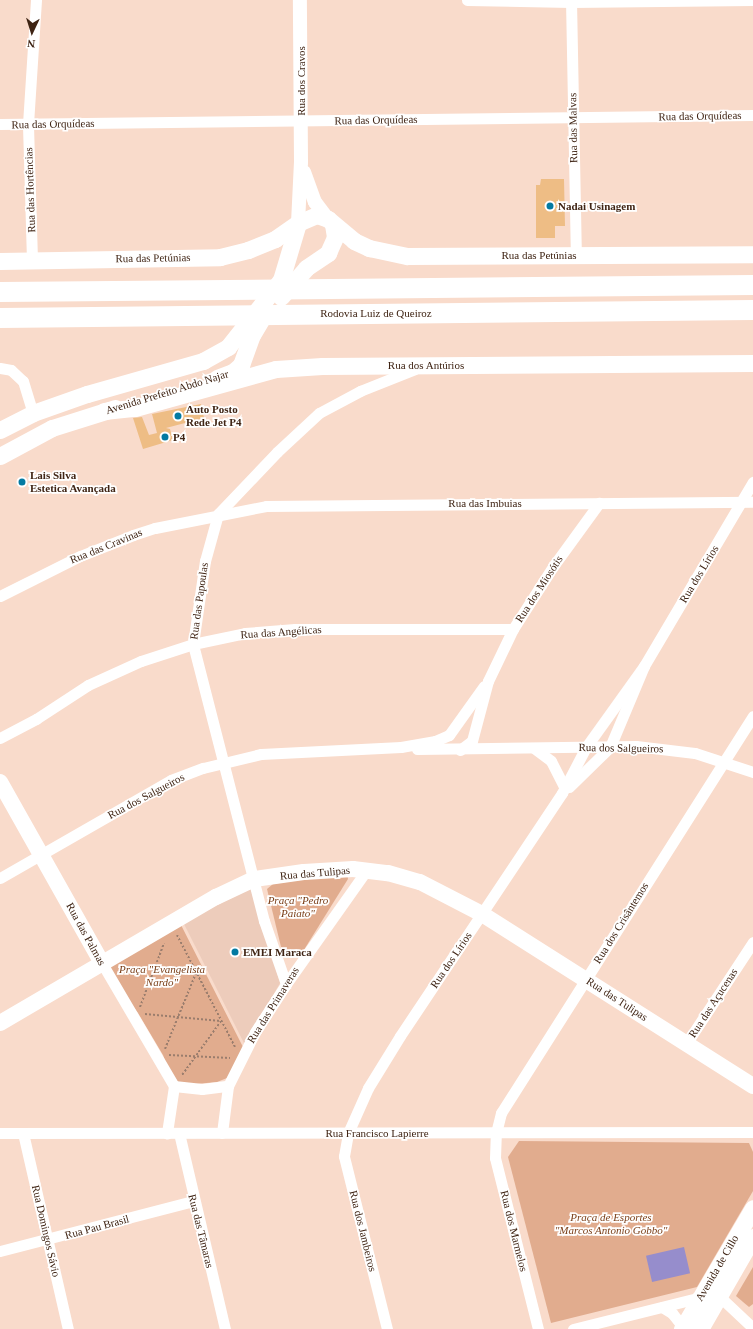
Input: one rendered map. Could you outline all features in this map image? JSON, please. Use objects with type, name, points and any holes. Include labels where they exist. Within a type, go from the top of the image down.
[{"type":"highway","points":[[0,292],[753,285]]},
{"type":"highway","name":"Rodovia Luiz de Queiroz","points":[[0,318],[232,314],[753,310]]},
{"type":"main road","points":[[298,223],[317,215],[330,222]]},
{"type":"main road","name":"Rua das Petúnias","points":[[330,222],[354,241],[387,254],[753,254]]},
{"type":"main road","name":"Avenida Prefeito Abdo Najar","points":[[0,456],[52,428],[219,377],[238,368],[244,360],[248,343],[258,324],[296,278],[328,254],[335,237],[330,222]]},
{"type":"main road","name":"Rua das Petúnias","points":[[0,260],[220,257],[248,250],[275,239],[298,223]]},
{"type":"main road","name":"Avenida Prefeito Abdo Najar","points":[[0,430],[33,413],[87,394],[203,361],[228,347],[281,280],[298,223]]},
{"type":"main road","points":[[228,347],[215,364],[219,377],[240,380]]},
{"type":"main road","name":"Rua dos Antúrios","points":[[104,411],[135,408],[276,369],[322,366],[753,363]]},
{"type":"main road","name":"Rua das Palmas","points":[[0,782],[103,965]]},
{"type":"main road","name":"Rua das Tulipas","points":[[0,1023],[103,965],[170,923],[216,897],[254,880],[304,872],[366,871],[420,882],[482,914],[586,978],[753,1086]]},
{"type":"main road","name":"Avenida de Cillo","points":[[683,1328],[753,1208]]},
{"type":"main road","name":"Avenida de Cillo","points":[[700,1329],[753,1237]]},
{"type":"street","name":"Rua das Hortências","points":[[32,260],[28,124],[36,0]]},
{"type":"street","name":"Rua dos Cravos","points":[[298,223],[301,162],[300,0]]},
{"type":"street","points":[[467,0],[753,0]]},
{"type":"street","name":"Rua das Malvas","points":[[571,1],[576,255]]},
{"type":"street","name":"Rua das Orquídeas","points":[[0,124],[753,115]]},
{"type":"street","name":"Rua dos Cravos","points":[[301,162],[315,202],[330,222]]},
{"type":"street","name":"Rua das Papoulas","points":[[286,984],[264,921],[193,644],[205,561],[218,514],[319,413],[360,391],[423,365]]},
{"type":"street","points":[[0,368],[11,370],[23,381],[33,413]]},
{"type":"street","name":"Rua dos Lírios","points":[[348,1133],[368,1088],[564,790],[586,747],[644,666],[748,502],[753,482]]},
{"type":"street","name":"Rua das Imbuias","points":[[218,514],[266,506],[748,502]]},
{"type":"street","name":"Rua dos Miosótis","points":[[449,736],[488,681],[513,629],[554,565],[599,503]]},
{"type":"street","name":"Rua das Cravinas","points":[[0,596],[73,558],[133,535],[218,514]]},
{"type":"street","name":"Rua das Angélicas","points":[[0,738],[36,719],[88,685],[142,661],[193,644],[245,633],[295,629],[513,629]]},
{"type":"street","name":"Rua dos Lírios","points":[[564,790],[610,747],[644,666]]},
{"type":"street","name":"Rua dos Miosótis","points":[[460,750],[472,741],[488,681]]},
{"type":"street","name":"Rua dos Crisântemos","points":[[496,1133],[501,1112],[753,716]]},
{"type":"street","points":[[449,736],[460,750]]},
{"type":"street","name":"Rua dos Salgueiros","points":[[401,747],[435,741],[449,736]]},
{"type":"street","name":"Rua dos Salgueiros","points":[[0,878],[41,853],[171,780],[223,763],[261,754],[401,747],[460,750],[586,747],[672,748],[723,761],[753,772]]},
{"type":"street","points":[[534,748],[551,761],[564,790]]},
{"type":"street","name":"Rua das Primaveras","points":[[222,1133],[228,1086],[241,1058],[286,984],[366,871]]},
{"type":"street","name":"Rua das Açucenas","points":[[686,1044],[753,942]]},
{"type":"street","name":"Rua das Palmas","points":[[103,965],[174,1086]]},
{"type":"street","points":[[166,1133],[174,1086],[195,1089],[228,1086]]},
{"type":"street","name":"Rua Francisco Lapierre","points":[[0,1133],[753,1132]]},
{"type":"street","name":"Rua Domingos Sávio","points":[[24,1133],[68,1329]]},
{"type":"street","name":"Rua das Tâmaras","points":[[179,1133],[225,1329]]},
{"type":"street","name":"Rua dos Jambeiros","points":[[348,1133],[344,1156],[387,1329]]},
{"type":"street","name":"Rua dos Marmelos","points":[[496,1133],[495,1158],[538,1329]]},
{"type":"street","name":"Rua Pau Brasil","points":[[0,1252],[194,1201]]},
{"type":"street","points":[[719,1296],[751,1326]]},
{"type":"street","points":[[573,1329],[701,1297]]},
{"type":"street","points":[[662,1307],[672,1313],[683,1328]]},
{"type":"path","points":[[170,923],[155,970],[138,1013],[221,1021]]},
{"type":"path","points":[[170,923],[241,1058]]},
{"type":"path","points":[[103,965],[196,973]]},
{"type":"path","points":[[196,973],[163,1055],[241,1058]]},
{"type":"path","points":[[174,1086],[221,1021]]},
{"type":"shaded area","name":"EMEI Maraca","points":[[252,888],[280,983],[245,1045],[183,922]]},
{"type":"shaded area","points":[[684,1247],[690,1273],[652,1282],[646,1256]]},
{"type":"green space","name":"Praça \"Pedro Paiato\"","points":[[347,873],[348,879],[302,953],[295,956],[287,955],[282,951],[267,889],[273,884]]},
{"type":"green space","name":"Praça \"Evangelista Nardo\"","points":[[180,923],[244,1049],[227,1078],[217,1082],[174,1086],[163,1055],[138,1013],[103,965]]},
{"type":"green space","name":"Praça de Esportes \"Marcos Antonio Gobbo\"","points":[[519,1141],[749,1143],[753,1152],[753,1191],[697,1287],[551,1323],[508,1157]]},
{"type":"green space","points":[[753,1267],[753,1304],[749,1307],[736,1296]]},
{"type":"building","name":"Nadai Usinagem","points":[[541,179],[564,179],[565,226],[555,226],[555,238],[536,238],[536,185],[540,185]]},
{"type":"building","points":[[201,404],[204,418],[166,428],[170,429],[173,440],[143,449],[133,418],[142,417],[149,435],[157,433],[152,414]]},
{"type":"place","name":"Nadai Usinagem","points":[[550,206]]},
{"type":"place","name":"Auto Posto Rede Jet P4","points":[[178,416]]},
{"type":"place","name":"P4","points":[[165,437]]},
{"type":"place","name":"Lais Silva Estetica Avançada","points":[[22,482]]},
{"type":"place","name":"EMEI Maraca","points":[[235,952]]}]
